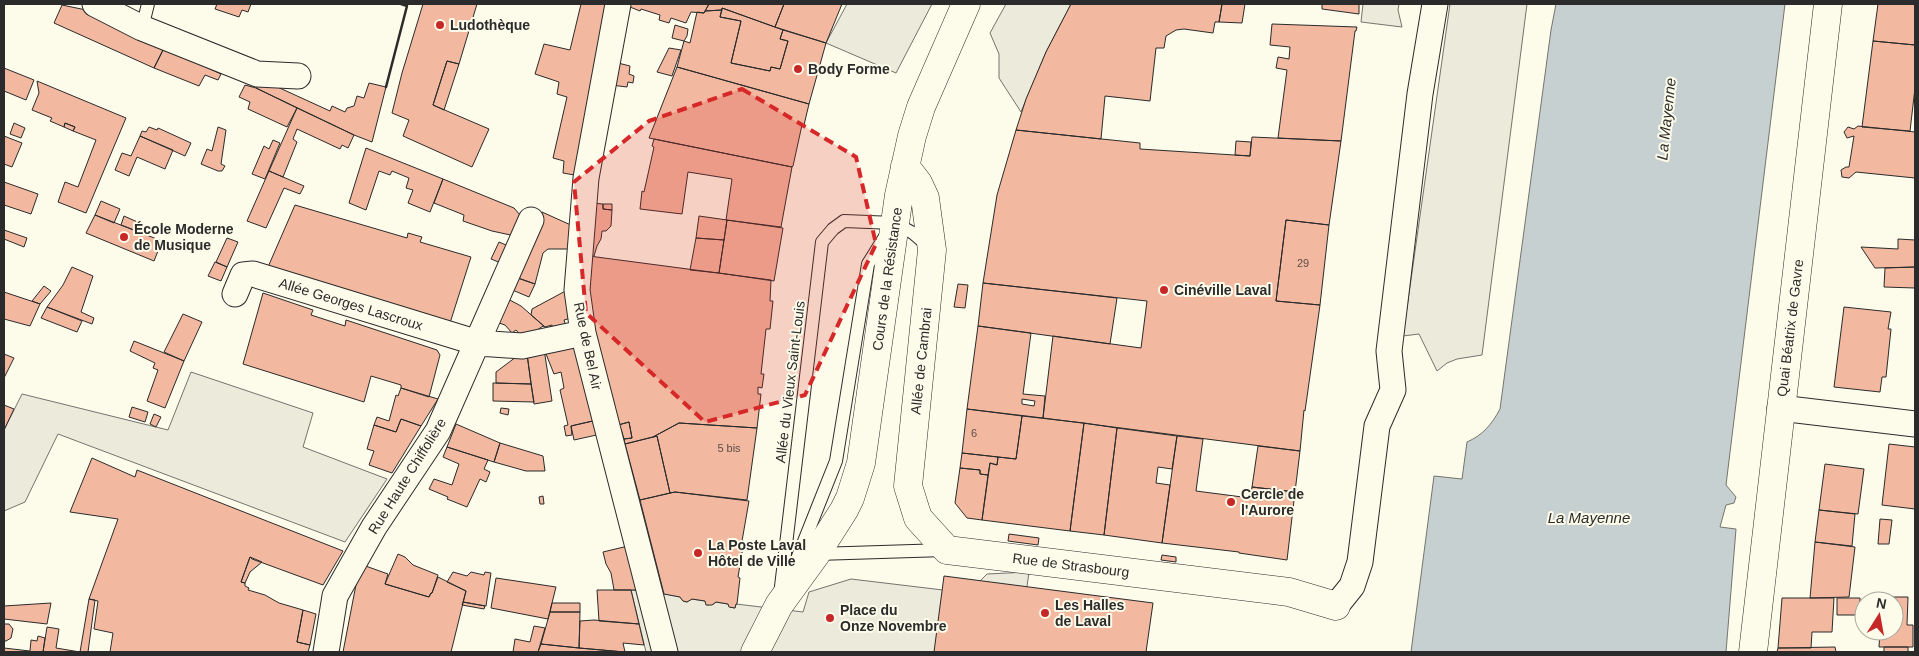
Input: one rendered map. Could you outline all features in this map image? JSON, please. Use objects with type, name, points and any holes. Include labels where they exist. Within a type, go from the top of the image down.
[{"type":"main road","name":"Cours de la Résistance","points":[[755,652],[779,605],[793,583],[816,554],[847,504],[861,462],[894,223],[905,166],[921,107],[966,4]]},
{"type":"main road","name":"Quai Béatrix de Gavre","points":[[1753,652],[1828,4]]},
{"type":"main road","name":"Allée de Cambrai","points":[[905,166],[918,183],[925,198],[932,250],[908,486],[918,518],[947,550]]},
{"type":"main road","name":"Rue de Strasbourg","points":[[947,550],[1290,592],[1330,604]]},
{"type":"main road","points":[[775,652],[779,605]]},
{"type":"street","points":[[95,4],[142,28],[257,74],[298,76]]},
{"type":"street","name":"Rue de Bel Air","points":[[618,4],[586,178],[577,290],[583,332],[665,652]]},
{"type":"street","points":[[1330,604],[1352,586],[1360,562],[1377,426],[1394,390],[1389,351],[1420,94],[1435,4]]},
{"type":"street","name":"Rue Haute Chiffolière","points":[[326,652],[335,596],[374,527],[438,431],[531,220]]},
{"type":"street","name":"Allée Georges Lascroux","points":[[235,294],[243,274],[287,279],[478,343]]},
{"type":"street","points":[[478,343],[522,346],[583,332]]},
{"type":"street","points":[[1780,408],[1915,424]]},
{"type":"lane","points":[[142,28],[148,4]]},
{"type":"lane","name":"Allée du Vieux Saint-Louis","points":[[779,605],[822,242],[833,229],[844,221],[894,223]]},
{"type":"lane","points":[[779,605],[836,461],[868,264],[894,223],[913,233],[932,250]]},
{"type":"lane","name":"Rue de Strasbourg","points":[[816,554],[947,550]]},
{"type":"highlighted area","points":[[742,89],[856,157],[876,244],[805,395],[705,422],[586,313],[574,182],[649,121]]},
{"type":"shaded area","points":[[847,4],[932,4],[896,73],[826,43]]},
{"type":"shaded area","points":[[1006,4],[1071,4],[1046,52],[1021,112],[999,78],[999,54],[990,33]]},
{"type":"shaded area","points":[[1363,4],[1399,4],[1398,10],[1402,27],[1361,22]]},
{"type":"shaded area","points":[[1450,4],[1527,4],[1482,355],[1457,359],[1447,363],[1437,371],[1419,334],[1403,336]]},
{"type":"shaded area","points":[[191,372],[313,413],[303,447],[387,479],[345,542],[58,434],[25,502],[4,511],[4,430],[22,394],[168,430]]},
{"type":"shaded area","name":"Place du Onze Novembre","points":[[1029,572],[1018,652],[646,652],[631,590],[680,597],[683,601],[687,602],[692,599],[705,601],[707,605],[716,602],[728,604],[730,607],[735,608],[736,604],[803,612],[809,592],[851,579],[968,593],[987,574]]},
{"type":"water","name":"La Mayenne","points":[[1556,4],[1785,4],[1726,485],[1736,497],[1734,503],[1726,505],[1720,527],[1736,529],[1726,652],[1411,652],[1434,476],[1462,479],[1467,442],[1478,436],[1494,420],[1500,409]]},
{"type":"building","points":[[217,4],[251,4],[248,12],[242,10],[239,17],[215,9]]},
{"type":"building","points":[[423,4],[477,4],[459,64],[447,61],[433,105],[489,129],[472,167],[403,136],[409,120],[392,113]]},
{"type":"building","points":[[581,4],[611,4],[580,176],[563,173],[564,161],[553,158],[567,97],[557,94],[559,82],[535,74],[544,44],[570,50]]},
{"type":"building","points":[[625,4],[709,4],[704,13],[691,12],[686,23],[671,18],[669,23],[659,20],[660,15],[641,9],[640,11]]},
{"type":"building","points":[[709,4],[784,4],[775,27],[722,8],[722,10],[705,11]]},
{"type":"building","points":[[784,4],[842,4],[826,43],[775,27]]},
{"type":"building","points":[[1071,4],[1222,4],[1219,22],[1215,22],[1213,33],[1184,29],[1176,30],[1166,36],[1164,48],[1156,48],[1150,101],[1105,96],[1101,139],[1016,130],[1026,99],[1046,52]]},
{"type":"building","points":[[1222,4],[1245,4],[1242,23],[1219,22]]},
{"type":"building","points":[[1322,4],[1359,4],[1359,14],[1322,9]]},
{"type":"building","points":[[1878,4],[1915,4],[1915,45],[1873,41]]},
{"type":"building","points":[[62,5],[91,11],[164,48],[154,68],[54,23]]},
{"type":"building","points":[[722,8],[783,30],[780,39],[788,41],[780,69],[771,67],[770,71],[731,63],[741,21],[720,17]]},
{"type":"building","points":[[722,10],[720,17],[741,21],[731,63],[770,71],[771,67],[780,69],[788,41],[780,39],[783,30],[826,43],[809,104],[677,67],[684,41],[690,43],[697,12],[704,13],[705,11]]},
{"type":"building","points":[[1272,24],[1357,27],[1341,141],[1278,138],[1287,70],[1276,68],[1278,57],[1289,59],[1290,47],[1270,45]]},
{"type":"building","points":[[675,25],[688,29],[684,41],[672,38]]},
{"type":"building","points":[[1873,41],[1915,45],[1915,88],[1910,131],[1862,127]]},
{"type":"building","points":[[164,48],[221,74],[218,80],[205,75],[199,86],[154,68]]},
{"type":"building","points":[[669,48],[681,50],[672,76],[657,72]]},
{"type":"building","points":[[447,61],[459,64],[444,110],[433,105]]},
{"type":"building","points":[[614,62],[630,66],[629,74],[634,76],[633,83],[628,82],[627,87],[611,85]]},
{"type":"building","points":[[677,67],[809,104],[804,125],[802,125],[793,166],[649,138]]},
{"type":"building","points":[[4,68],[34,80],[26,100],[4,91]]},
{"type":"building","points":[[260,79],[330,111],[332,106],[345,112],[347,108],[354,106],[357,96],[364,98],[369,83],[386,87],[372,142],[256,88]]},
{"type":"building","points":[[37,81],[126,118],[86,213],[58,202],[65,182],[78,187],[96,140],[73,131],[75,127],[65,123],[64,127],[50,121],[52,118],[32,110],[39,93]]},
{"type":"building","points":[[245,85],[256,88],[297,108],[287,127],[248,109],[250,102],[239,97]]},
{"type":"building","points":[[297,108],[354,135],[348,148],[342,145],[340,149],[297,129],[293,139],[297,142],[283,177],[269,171]]},
{"type":"building","points":[[14,123],[25,128],[21,138],[10,134]]},
{"type":"building","points":[[65,123],[75,127],[73,131],[64,127]]},
{"type":"building","points":[[1858,126],[1915,132],[1915,178],[1856,172],[1849,178],[1842,177],[1841,170],[1849,167],[1854,136],[1847,138],[1844,132],[1848,127],[1854,129]]},
{"type":"building","points":[[149,127],[157,130],[158,128],[191,143],[185,156],[140,136],[142,131],[146,132]]},
{"type":"building","points":[[218,127],[226,130],[221,164],[225,166],[222,171],[201,164],[207,149],[212,151]]},
{"type":"building","name":"Cinéville Laval","points":[[1016,130],[1140,143],[1140,149],[1250,156],[1252,137],[1341,141],[1329,225],[1286,220],[1276,301],[1320,305],[1304,410],[1300,451],[1043,418],[1053,336],[1141,348],[1147,301],[983,283],[997,195]]},
{"type":"building","points":[[4,136],[22,143],[12,167],[4,164]]},
{"type":"building","points":[[140,136],[173,150],[165,169],[137,157],[129,176],[115,170],[122,153],[131,156]]},
{"type":"building","points":[[654,139],[792,167],[781,227],[726,220],[732,179],[688,172],[682,214],[640,209],[642,191],[644,192],[654,147],[652,146]]},
{"type":"building","points":[[273,140],[280,143],[265,179],[252,174],[264,146],[269,149]]},
{"type":"building","points":[[1236,141],[1251,142],[1250,156],[1235,155]]},
{"type":"building","points":[[366,148],[443,179],[430,212],[408,203],[413,190],[406,188],[409,178],[392,171],[390,175],[379,171],[366,210],[349,203]]},
{"type":"building","points":[[269,171],[304,186],[300,194],[284,188],[266,228],[247,221]]},
{"type":"building","points":[[443,179],[514,208],[520,215],[515,236],[492,231],[463,221],[464,215],[434,203]]},
{"type":"building","points":[[4,182],[38,194],[31,214],[4,205]]},
{"type":"building","points":[[101,201],[120,209],[114,223],[95,215]]},
{"type":"building","points":[[591,203],[603,204],[603,209],[612,210],[611,226],[606,231],[602,231],[594,256],[589,256]]},
{"type":"building","points":[[603,204],[612,204],[612,210],[603,209]]},
{"type":"building","points":[[295,205],[407,238],[408,233],[422,237],[420,242],[471,257],[450,323],[268,267]]},
{"type":"building","points":[[542,212],[573,226],[572,249],[548,249],[543,253],[535,284],[515,277]]},
{"type":"building","name":"École Moderne de Musique","points":[[95,215],[162,241],[154,261],[86,233]]},
{"type":"building","points":[[124,216],[142,224],[139,232],[121,225]]},
{"type":"building","points":[[699,216],[727,220],[724,240],[696,238]]},
{"type":"building","points":[[727,220],[783,228],[774,281],[719,273]]},
{"type":"building","points":[[1286,220],[1329,225],[1320,305],[1276,301]]},
{"type":"building","points":[[4,230],[27,238],[24,247],[4,239]]},
{"type":"building","points":[[227,238],[238,242],[227,267],[216,262]]},
{"type":"building","points":[[696,238],[724,240],[719,273],[690,270]]},
{"type":"building","points":[[1898,239],[1915,240],[1915,267],[1875,268],[1861,247],[1898,249]]},
{"type":"building","points":[[499,242],[513,248],[506,265],[491,259]]},
{"type":"building","points":[[589,256],[771,280],[770,301],[773,301],[770,329],[766,329],[761,374],[764,374],[762,388],[758,387],[758,394],[761,394],[757,428],[679,423],[653,437],[625,444],[624,439],[632,438],[629,422],[611,427],[584,292]]},
{"type":"building","points":[[215,262],[227,267],[221,281],[208,276]]},
{"type":"building","points":[[72,267],[93,276],[81,312],[94,318],[92,324],[47,307],[63,285]]},
{"type":"building","points":[[1915,267],[1915,288],[1884,287],[1885,268]]},
{"type":"building","points":[[515,277],[535,284],[529,297],[510,289]]},
{"type":"building","points":[[983,283],[1117,298],[1110,344],[978,326]]},
{"type":"building","points":[[958,284],[968,285],[965,308],[954,307]]},
{"type":"building","points":[[44,286],[51,291],[40,304],[32,301]]},
{"type":"building","points":[[571,288],[571,318],[564,320],[566,326],[554,331],[552,325],[545,327],[531,315],[532,309]]},
{"type":"building","points":[[4,292],[40,304],[30,326],[4,319]]},
{"type":"building","points":[[263,293],[313,310],[311,315],[345,326],[346,320],[437,350],[440,355],[429,397],[401,388],[401,385],[371,376],[364,402],[243,364]]},
{"type":"building","points":[[506,298],[521,306],[545,327],[543,326],[524,339],[516,330],[512,333],[505,325],[496,322]]},
{"type":"building","points":[[47,307],[82,321],[77,332],[41,318]]},
{"type":"building","points":[[1844,307],[1891,312],[1888,329],[1891,329],[1886,377],[1882,377],[1880,392],[1834,387]]},
{"type":"building","points":[[183,314],[202,322],[184,361],[164,352]]},
{"type":"building","points":[[978,326],[1031,333],[1023,394],[1045,396],[1043,418],[967,409]],"holes":[[[1022,399],[1035,401],[1034,406],[1022,404]]]},
{"type":"building","points":[[134,341],[184,361],[165,408],[147,401],[158,370],[153,368],[155,363],[130,351]]},
{"type":"building","points":[[578,342],[597,420],[571,426],[572,435],[566,436],[564,426],[568,425],[560,390],[564,388],[561,372],[554,374],[544,349]]},
{"type":"building","points":[[544,349],[552,401],[534,404],[527,354]]},
{"type":"building","points":[[4,354],[14,358],[4,378]]},
{"type":"building","points":[[527,354],[531,384],[496,383],[496,372],[516,357]]},
{"type":"building","points":[[493,383],[531,384],[534,402],[493,401]]},
{"type":"building","points":[[401,388],[438,399],[421,426],[401,419],[396,432],[374,425],[377,417],[389,421],[396,395],[398,396]]},
{"type":"building","points":[[4,405],[14,409],[4,430]]},
{"type":"building","points":[[132,407],[148,412],[145,422],[129,417]]},
{"type":"building","points":[[501,408],[509,409],[508,415],[500,413]]},
{"type":"building","points":[[967,409],[1022,416],[1016,459],[962,453]]},
{"type":"building","points":[[154,414],[161,417],[156,427],[150,424]]},
{"type":"building","points":[[1022,416],[1084,423],[1070,531],[982,520],[990,463],[997,465],[998,457],[1016,459]]},
{"type":"building","points":[[401,419],[421,426],[392,473],[369,465],[374,451],[367,449],[374,425],[396,432]]},
{"type":"building","points":[[597,420],[601,434],[574,440],[571,426]]},
{"type":"building","points":[[629,422],[632,438],[624,439],[621,429],[612,431],[611,427]]},
{"type":"building","points":[[679,423],[757,428],[747,500],[670,493],[657,436],[653,437]]},
{"type":"building","points":[[1084,423],[1117,428],[1104,535],[1070,531]]},
{"type":"building","points":[[456,424],[500,443],[494,462],[447,447]]},
{"type":"building","points":[[1117,428],[1177,436],[1172,469],[1158,467],[1156,483],[1170,485],[1162,543],[1104,535]]},
{"type":"building","points":[[657,436],[670,493],[640,500],[625,444]]},
{"type":"building","name":"Cercle de l'Aurore","points":[[1177,436],[1203,439],[1196,491],[1250,498],[1252,487],[1295,492],[1287,560],[1162,543]]},
{"type":"building","points":[[500,443],[543,456],[545,471],[526,471],[494,462]]},
{"type":"building","points":[[1889,444],[1915,447],[1915,509],[1882,505]]},
{"type":"building","points":[[1258,446],[1300,451],[1295,492],[1252,487]]},
{"type":"building","points":[[447,447],[488,460],[484,469],[490,472],[486,482],[480,479],[467,507],[429,489],[434,479],[452,485],[459,464],[443,457]]},
{"type":"building","points":[[962,453],[998,457],[997,465],[990,463],[988,475],[980,474],[980,470],[960,468]]},
{"type":"building","points":[[92,458],[135,477],[137,470],[343,551],[323,585],[250,557],[241,582],[245,583],[245,586],[249,588],[248,590],[265,595],[279,603],[303,610],[297,642],[310,645],[308,652],[110,652],[113,633],[94,629],[98,601],[89,599],[118,519],[70,512]]},
{"type":"building","points":[[1825,464],[1864,469],[1858,514],[1819,510]]},
{"type":"building","points":[[960,468],[980,470],[980,474],[988,475],[982,520],[967,518],[955,503]]},
{"type":"building","name":"La Poste Laval Hôtel de Ville","points":[[675,492],[749,501],[742,541],[744,541],[735,608],[729,607],[728,604],[716,602],[712,605],[706,605],[705,601],[692,599],[687,602],[683,601],[680,597],[664,594],[640,500]]},
{"type":"building","points":[[543,496],[544,504],[540,504],[539,497]]},
{"type":"building","points":[[1819,510],[1855,514],[1852,546],[1815,542]]},
{"type":"building","points":[[1880,519],[1892,520],[1889,544],[1878,544]]},
{"type":"building","points":[[1009,534],[1039,538],[1038,545],[1008,541]]},
{"type":"building","points":[[1815,542],[1855,547],[1849,597],[1810,598]]},
{"type":"building","points":[[628,546],[639,590],[614,590],[611,573],[603,552]]},
{"type":"building","points":[[398,554],[405,557],[413,565],[438,575],[429,597],[385,584]]},
{"type":"building","points":[[1162,555],[1176,557],[1176,562],[1161,560]]},
{"type":"building","points":[[250,557],[262,562],[250,572],[245,583],[241,582]]},
{"type":"building","points":[[360,564],[388,574],[385,584],[429,597],[438,577],[466,591],[451,652],[343,652]]},
{"type":"building","points":[[453,572],[467,576],[471,572],[484,575],[485,572],[491,573],[486,606],[463,602],[466,591],[447,582]]},
{"type":"building","name":"Les Halles de Laval","points":[[944,576],[1153,603],[1146,652],[934,652]]},
{"type":"building","points":[[496,578],[556,587],[548,619],[491,608]]},
{"type":"building","points":[[597,590],[631,590],[639,624],[599,621]]},
{"type":"building","points":[[1904,597],[1908,597],[1907,625],[1913,625],[1913,647],[1879,647],[1879,641],[1904,641]]},
{"type":"building","points":[[1782,598],[1834,598],[1832,632],[1812,632],[1811,648],[1778,648]]},
{"type":"building","points":[[1837,598],[1854,598],[1854,615],[1837,615]]},
{"type":"building","points":[[89,599],[95,600],[88,652],[80,652]]},
{"type":"building","points":[[463,602],[485,606],[484,609],[462,605]]},
{"type":"building","points":[[51,603],[47,624],[4,619],[4,606]]},
{"type":"building","points":[[552,603],[580,603],[580,612],[550,612]]},
{"type":"building","points":[[303,610],[316,614],[310,645],[297,642]]},
{"type":"building","points":[[550,612],[580,612],[579,648],[541,644]]},
{"type":"building","points":[[594,620],[639,624],[644,645],[623,643],[625,652],[579,648],[580,621]]},
{"type":"building","points":[[4,624],[9,624],[13,629],[11,638],[6,641],[4,641]]},
{"type":"building","points":[[534,626],[545,628],[538,652],[513,652],[515,639],[530,642]]},
{"type":"building","points":[[47,627],[59,629],[56,648],[80,652],[43,652]]},
{"type":"building","points":[[38,636],[45,638],[43,652],[4,652],[4,648],[30,651],[31,640],[37,641]]},
{"type":"building","points":[[541,644],[579,648],[624,652],[538,652]]},
{"type":"building","points":[[1835,647],[1836,652],[1777,652],[1778,648]]},
{"type":"building","points":[[1884,647],[1908,647],[1908,652],[1884,652]]},
{"type":"wall","points":[[386,87],[407,6],[401,4]]},
{"type":"place","name":"Ludothèque","points":[[440,25]]},
{"type":"place","name":"Body Forme","points":[[798,69]]},
{"type":"place","name":"École Moderne de Musique","points":[[124,237]]},
{"type":"place","name":"Cinéville Laval","points":[[1164,290]]},
{"type":"place","name":"Cercle de l'Aurore","points":[[1231,502]]},
{"type":"place","name":"La Poste Laval Hôtel de Ville","points":[[698,553]]},
{"type":"place","name":"Les Halles de Laval","points":[[1045,613]]},
{"type":"place","name":"Place du Onze Novembre","points":[[830,618]]}]
